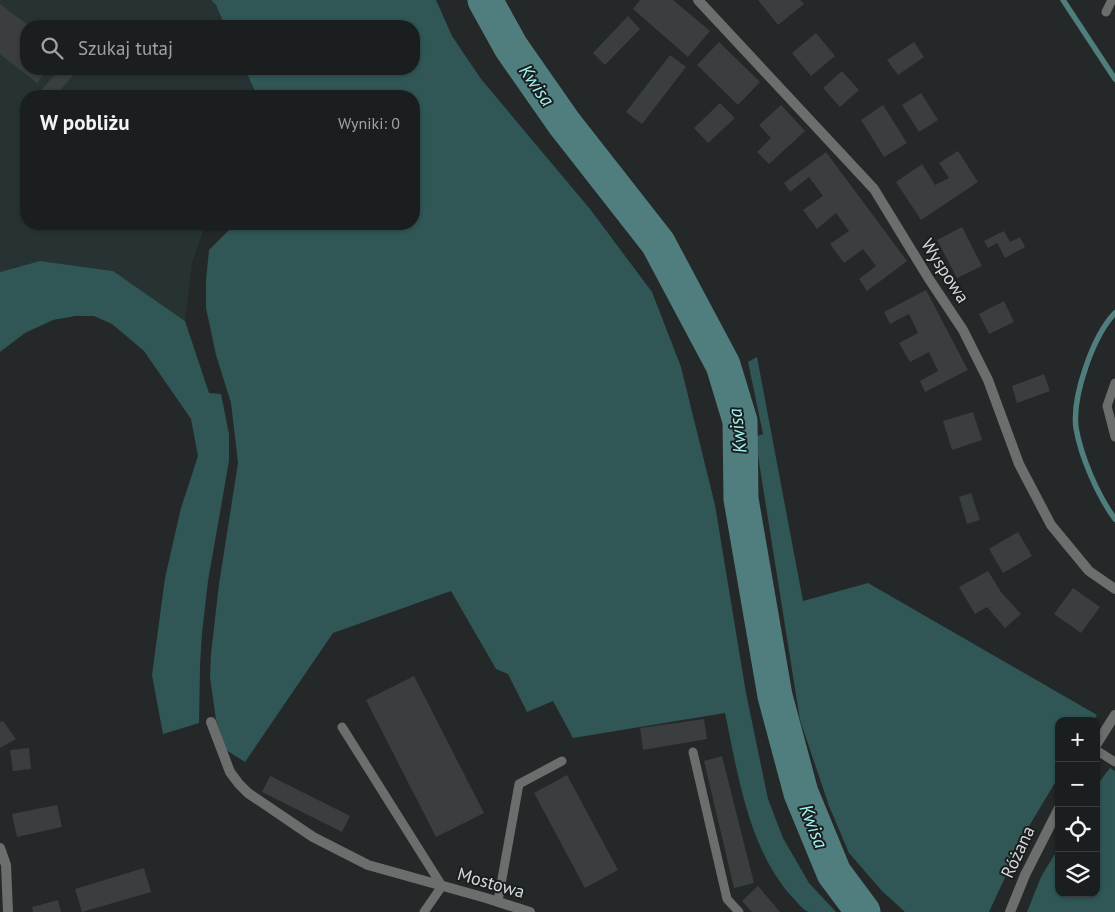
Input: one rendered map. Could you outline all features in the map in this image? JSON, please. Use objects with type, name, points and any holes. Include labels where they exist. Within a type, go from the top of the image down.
[{"type":"street","name":"Wyspowa","points":[[698,0],[874,189],[963,330],[988,380],[1018,464],[1051,525],[1089,571],[1115,589]]},
{"type":"street","points":[[1100,739],[1115,715]]},
{"type":"street","name":"Mostowa","points":[[212,722],[230,772],[248,793],[313,837],[368,865],[498,901],[530,912]]},
{"type":"street","name":"Różana","points":[[1010,912],[1024,874],[1055,816]]},
{"type":"street","points":[[0,848],[6,865],[8,912]]},
{"type":"lane","points":[[1106,12],[1112,0]]},
{"type":"lane","points":[[1115,383],[1107,406],[1115,437]]},
{"type":"lane","points":[[342,727],[442,886]]},
{"type":"lane","points":[[693,752],[727,899],[739,912]]},
{"type":"lane","points":[[1100,753],[1115,762]]},
{"type":"lane","points":[[498,901],[519,784],[562,761]]},
{"type":"lane","name":"Mostowa","points":[[424,912],[442,886]]},
{"type":"shaded area","points":[[0,0],[211,0],[216,5],[222,20],[20,20],[20,75],[248,75],[254,90],[20,90],[20,230],[204,230],[192,263],[185,321],[113,271],[40,261],[0,272]]},
{"type":"shaded area","points":[[211,0],[436,0],[452,36],[481,79],[590,209],[652,292],[681,367],[715,505],[746,693],[768,799],[783,838],[809,883],[836,912],[809,912],[805,910],[777,878],[755,833],[747,809],[725,713],[573,738],[553,701],[527,712],[508,674],[496,669],[451,591],[333,633],[245,762],[226,750],[216,720],[210,677],[219,584],[238,463],[231,403],[216,355],[206,308],[209,250],[229,230],[420,230],[420,90],[254,90],[248,75],[420,75],[420,20],[222,20],[216,5]]},
{"type":"shaded area","points":[[40,261],[113,271],[185,321],[209,393],[221,394],[229,434],[229,461],[208,581],[202,633],[199,723],[163,734],[152,675],[165,578],[181,508],[198,456],[191,419],[144,351],[112,324],[94,316],[75,316],[53,320],[25,333],[0,352],[0,272]]},
{"type":"shaded area","points":[[757,357],[803,601],[868,583],[1097,715],[1096,717],[1055,717],[1055,783],[1028,828],[989,912],[905,912],[882,891],[849,853],[829,806],[800,720],[755,437],[763,434],[748,362]]},
{"type":"shaded area","points":[[1110,768],[1115,771],[1115,912],[1027,912],[1041,877],[1055,854],[1055,897],[1100,897],[1100,781]]},
{"type":"building","points":[[640,0],[673,0],[710,31],[688,57],[633,9]]},
{"type":"building","points":[[758,0],[800,0],[804,4],[778,25]]},
{"type":"building","points":[[0,4],[21,20],[20,70],[0,54]]},
{"type":"building","points":[[628,16],[640,29],[605,65],[593,53]]},
{"type":"building","points":[[816,33],[835,56],[811,76],[792,53]]},
{"type":"building","points":[[719,42],[760,82],[738,105],[697,65]]},
{"type":"building","points":[[914,42],[924,57],[898,75],[887,60]]},
{"type":"building","points":[[670,55],[686,67],[642,124],[626,112]]},
{"type":"building","points":[[842,71],[859,90],[840,107],[823,88]]},
{"type":"building","points":[[27,75],[43,75],[37,83]]},
{"type":"building","points":[[55,75],[74,75],[60,90],[41,90]]},
{"type":"building","points":[[921,93],[938,120],[919,132],[902,105]]},
{"type":"building","points":[[720,103],[735,118],[708,143],[694,128]]},
{"type":"building","points":[[781,105],[805,131],[769,164],[757,152],[771,138],[759,125]]},
{"type":"building","points":[[883,105],[907,143],[884,157],[861,120]]},
{"type":"building","points":[[958,151],[978,182],[921,220],[896,182],[922,164],[935,185],[949,178],[939,163]]},
{"type":"building","points":[[826,152],[907,261],[867,291],[859,279],[876,266],[863,249],[844,263],[830,244],[849,231],[836,213],[817,229],[803,210],[823,196],[809,177],[790,192],[784,183]]},
{"type":"building","points":[[962,227],[982,266],[957,278],[937,240]]},
{"type":"building","points":[[1004,231],[1010,242],[1020,237],[1025,247],[1005,258],[997,243],[988,248],[984,241]]},
{"type":"building","points":[[926,290],[968,370],[925,392],[920,381],[938,371],[929,352],[910,362],[899,343],[918,333],[909,314],[890,324],[884,312]]},
{"type":"building","points":[[1004,301],[1014,322],[989,334],[979,314]]},
{"type":"building","points":[[1044,374],[1050,391],[1017,403],[1012,386]]},
{"type":"building","points":[[973,412],[982,440],[952,450],[943,421]]},
{"type":"building","points":[[971,493],[980,520],[967,524],[959,497]]},
{"type":"building","points":[[1018,532],[1032,556],[1003,573],[989,549]]},
{"type":"building","points":[[988,571],[1001,592],[1021,614],[1005,628],[987,607],[975,614],[959,587]]},
{"type":"building","points":[[1073,588],[1100,607],[1081,633],[1054,614]]},
{"type":"building","points":[[414,676],[484,813],[436,837],[366,700]]},
{"type":"building","points":[[704,719],[707,739],[643,750],[640,728]]},
{"type":"building","points":[[3,721],[16,739],[0,748],[0,722]]},
{"type":"building","points":[[29,748],[31,769],[13,771],[10,750]]},
{"type":"building","points":[[722,756],[754,883],[734,888],[704,761]]},
{"type":"building","points":[[567,775],[618,870],[585,888],[534,793]]},
{"type":"building","points":[[270,776],[350,816],[342,832],[262,792]]},
{"type":"building","points":[[57,805],[62,827],[17,837],[12,814]]},
{"type":"building","points":[[144,868],[151,892],[82,912],[75,889]]},
{"type":"building","points":[[758,886],[780,912],[752,912],[742,901]]},
{"type":"building","points":[[58,900],[61,912],[33,912],[32,907]]},
{"type":"waterway","name":"Kwisa","points":[[485,0],[511,47],[564,123],[658,243],[723,365],[740,421],[741,499],[775,696],[801,793],[834,873],[863,912]]},
{"type":"waterway","points":[[1063,0],[1115,79]]},
{"type":"waterway","points":[[1115,313],[1099,336],[1092,351],[1081,384],[1076,415],[1078,439],[1086,463],[1102,499],[1115,519]]}]
